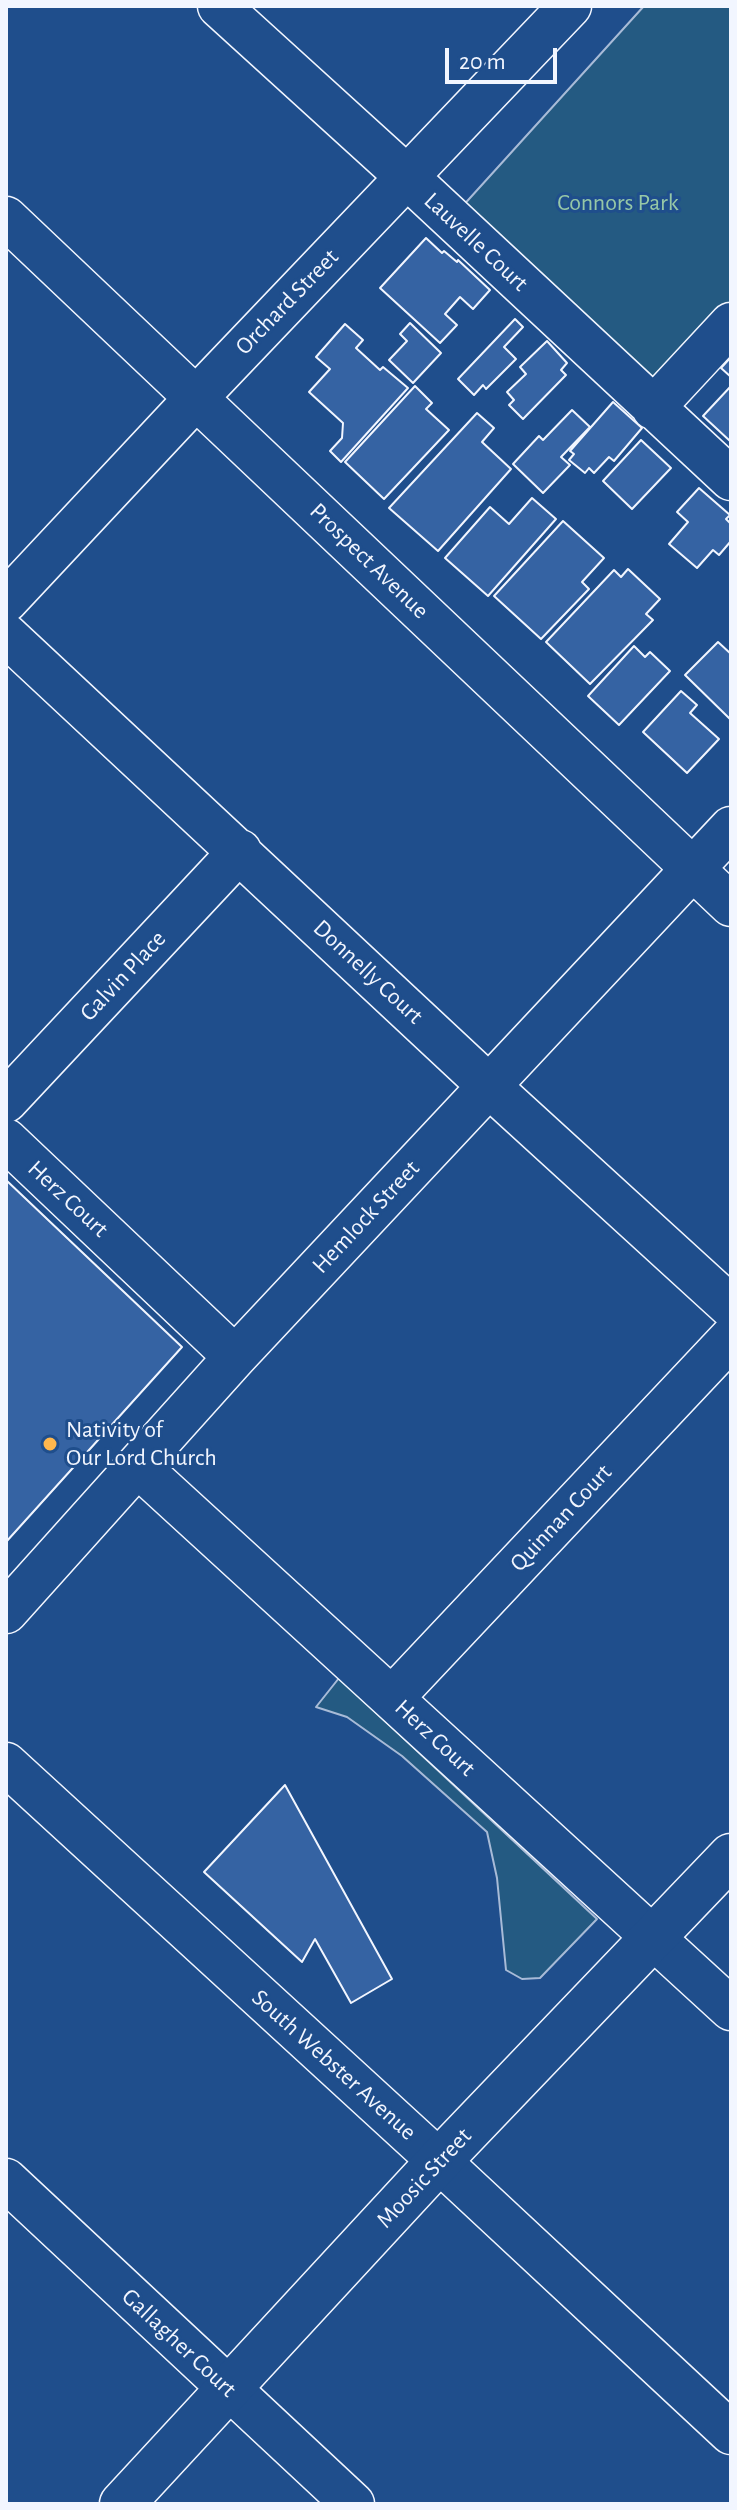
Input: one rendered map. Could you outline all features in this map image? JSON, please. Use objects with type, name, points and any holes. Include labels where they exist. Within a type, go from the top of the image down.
[{"type":"main road","name":"Moosic Street","points":[[122,2504],[439,2161],[731,1856]]},
{"type":"street","name":"Lauvelle Court","points":[[219,6],[731,479]]},
{"type":"street","name":"Orchard Street","points":[[6,601],[570,6]]},
{"type":"street","name":"Prospect Avenue","points":[[6,218],[731,905]]},
{"type":"street","points":[[653,408],[731,324]]},
{"type":"street","name":"Donnelly Court","points":[[6,635],[489,1086],[731,1307]]},
{"type":"street","name":"Hemlock Street","points":[[6,1612],[235,1357],[731,828]]},
{"type":"street","name":"Galvin Place","points":[[6,1101],[240,851]]},
{"type":"street","name":"Herz Court","points":[[6,1140],[235,1357]]},
{"type":"street","name":"Quinnan Court","points":[[392,1698],[731,1338]]},
{"type":"street","name":"Herz Court","points":[[139,1467],[731,2009]]},
{"type":"street","name":"South Webster Avenue","points":[[6,1764],[731,2433]]},
{"type":"street","name":"Gallagher Court","points":[[6,2180],[353,2504]]},
{"type":"green space","name":"Connors Park","points":[[644,6],[731,6],[731,311],[674,372],[649,378],[460,209]]},
{"type":"green space","points":[[339,1678],[597,1919],[540,1978],[522,1979],[506,1970],[497,1878],[487,1832],[402,1756],[347,1717],[316,1707]]},
{"type":"building","points":[[426,238],[442,253],[444,251],[458,260],[490,290],[473,309],[460,297],[445,314],[457,325],[440,343],[380,288]]},
{"type":"building","points":[[515,319],[523,327],[504,347],[516,359],[486,389],[483,385],[474,395],[458,379]]},
{"type":"building","points":[[410,323],[441,353],[413,383],[389,360],[407,341],[400,334]]},
{"type":"building","points":[[345,324],[363,340],[356,348],[380,370],[383,367],[408,388],[341,462],[330,451],[342,438],[343,423],[309,392],[330,369],[316,357]]},
{"type":"building","points":[[547,341],[567,363],[561,370],[566,375],[523,419],[509,405],[514,400],[507,392],[526,374],[520,367]]},
{"type":"building","points":[[731,357],[731,377],[721,368]]},
{"type":"building","points":[[415,386],[432,403],[426,409],[449,430],[384,499],[345,462]]},
{"type":"building","points":[[731,386],[731,440],[730,441],[703,416]]},
{"type":"building","points":[[613,402],[642,428],[614,461],[609,457],[594,473],[589,468],[585,473],[569,460],[574,454],[570,451]]},
{"type":"building","points":[[572,410],[590,427],[561,457],[570,465],[543,493],[513,464],[539,436],[543,440]]},
{"type":"building","points":[[477,413],[494,428],[482,442],[511,469],[438,551],[389,508]]},
{"type":"building","points":[[641,440],[671,468],[632,509],[603,481]]},
{"type":"building","points":[[699,488],[730,515],[726,519],[731,524],[731,541],[719,555],[713,550],[697,568],[669,544],[688,522],[677,512]]},
{"type":"building","points":[[532,498],[556,519],[488,596],[445,558],[490,507],[509,524]]},
{"type":"building","points":[[563,521],[604,558],[582,582],[589,589],[541,639],[494,596]]},
{"type":"building","points":[[628,569],[660,599],[646,614],[653,620],[590,684],[546,642],[614,570],[621,577]]},
{"type":"building","points":[[718,642],[731,654],[731,720],[685,675]]},
{"type":"building","points":[[634,646],[645,657],[650,652],[670,671],[619,725],[588,696]]},
{"type":"building","points":[[681,691],[697,705],[690,713],[719,739],[687,773],[643,732]]},
{"type":"building","name":"Nativity of Our Lord Church","points":[[6,1180],[182,1347],[6,1542]]},
{"type":"building","points":[[285,1785],[392,1979],[351,2003],[315,1939],[302,1962],[204,1872]]},
{"type":"place","name":"Nativity of Our Lord Church","points":[[50,1444]]}]
